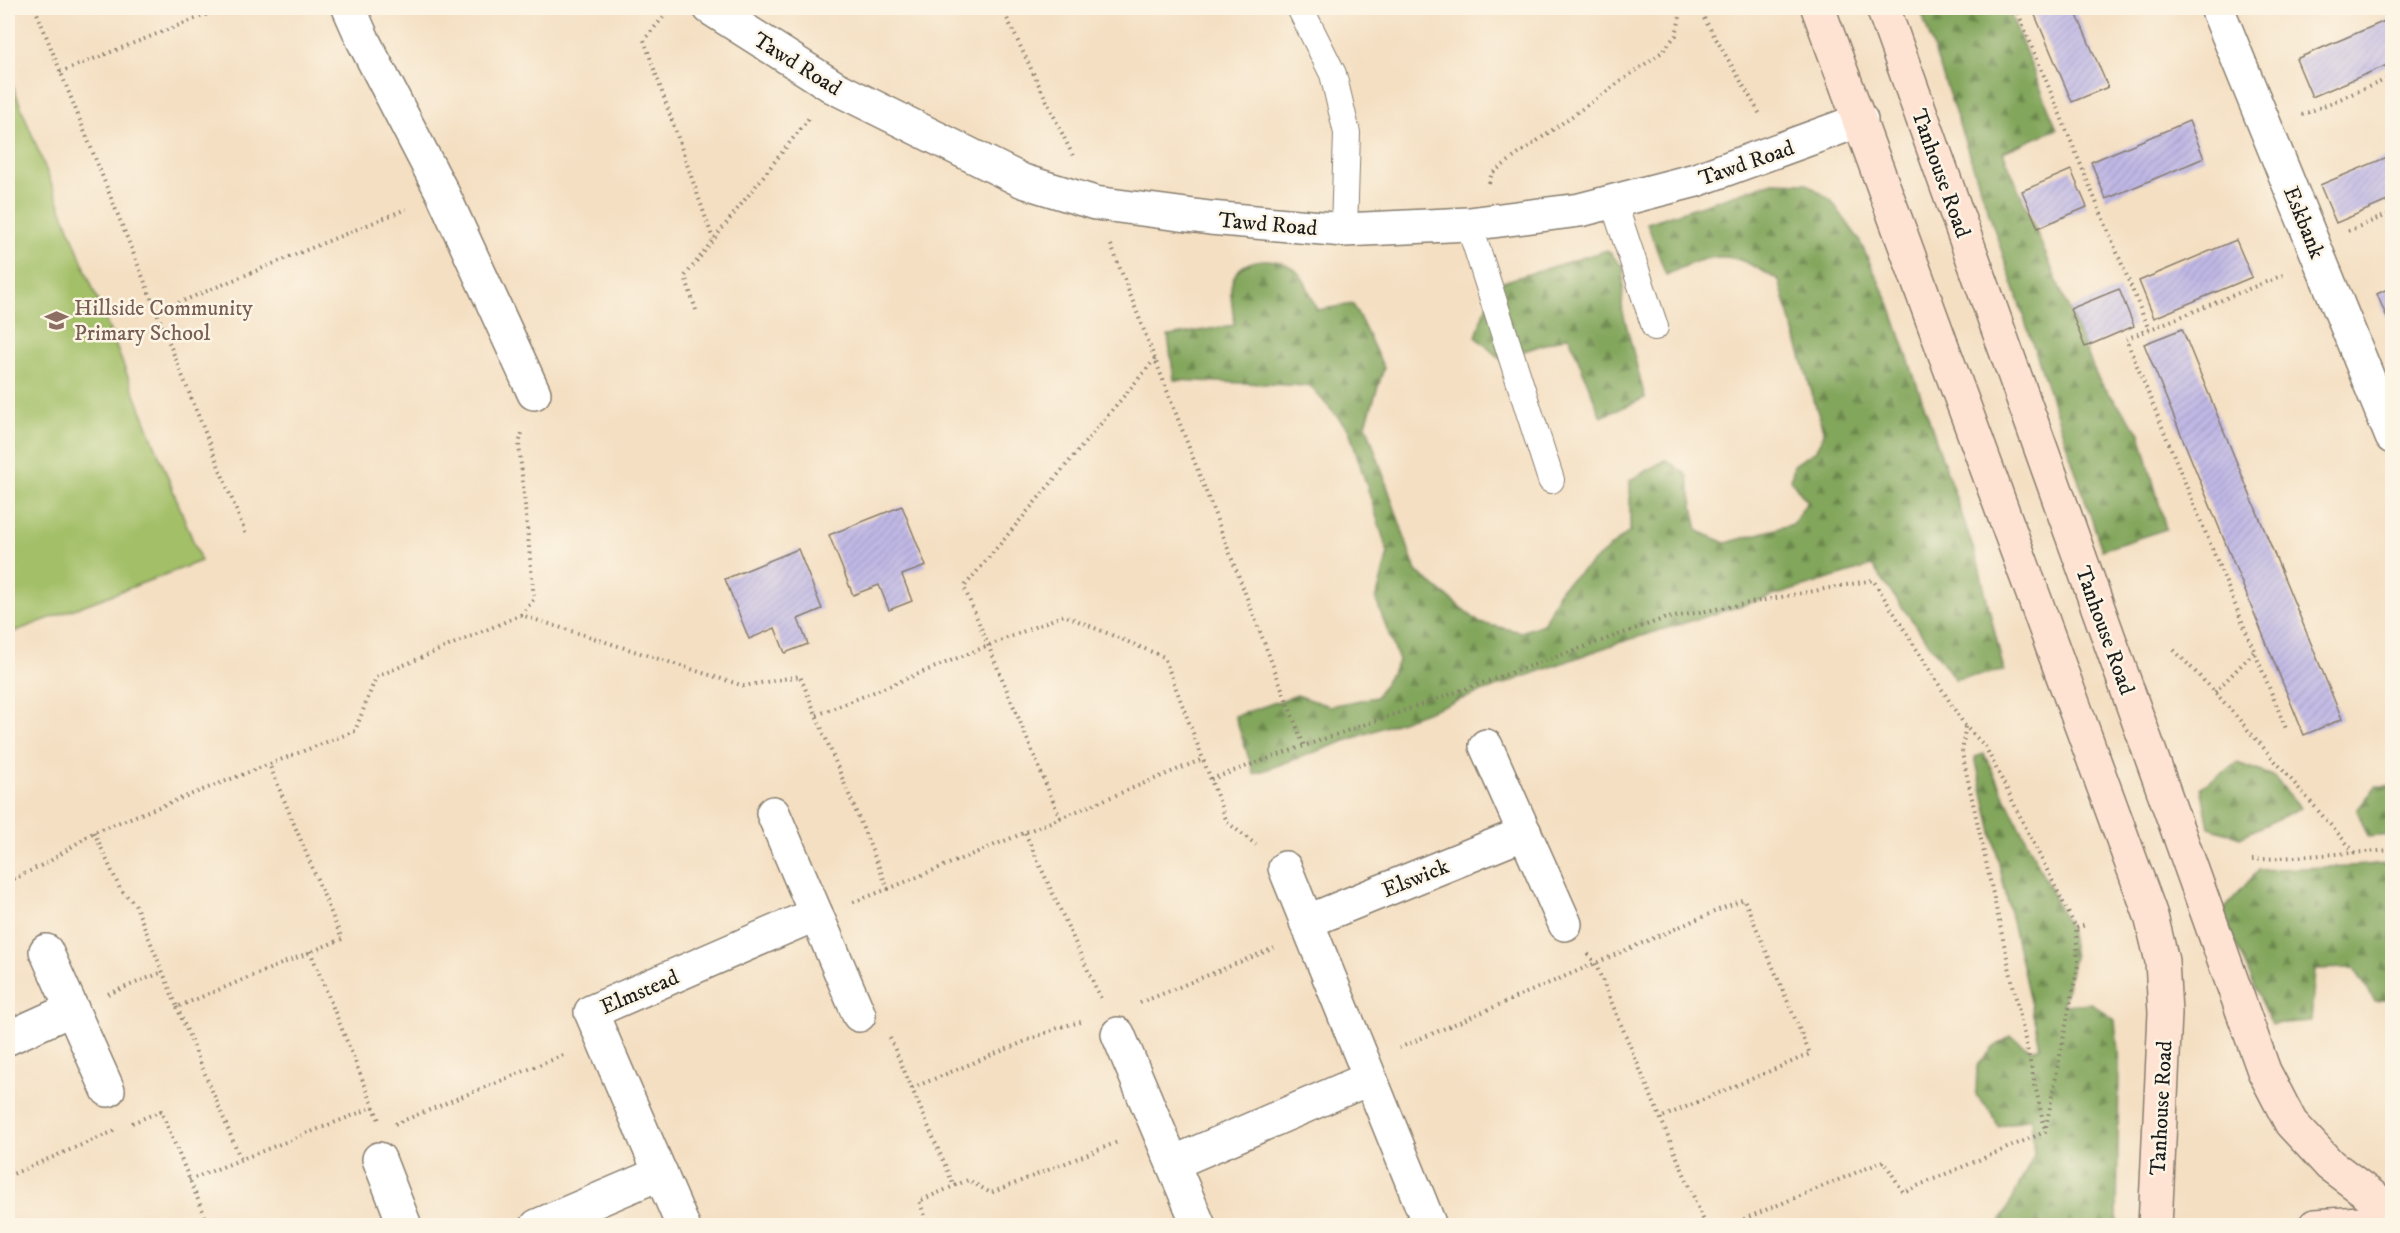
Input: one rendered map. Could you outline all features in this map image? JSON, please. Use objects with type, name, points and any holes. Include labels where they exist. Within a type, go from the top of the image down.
[{"type":"street","points":[[349,8],[364,42],[443,194],[534,393]]},
{"type":"street","name":"Tawd Road","points":[[710,8],[834,87],[1023,181],[1095,202],[1210,218],[1344,230],[1473,224],[1580,210],[1696,180],[1861,120]]},
{"type":"street","name":"Tanhouse Road","points":[[1818,8],[1861,120],[2151,916],[2162,961],[2165,1012],[2155,1226]]},
{"type":"street","name":"Tanhouse Road","points":[[1882,8],[2264,1071],[2291,1123],[2322,1156],[2392,1211]]},
{"type":"street","name":"Eskbank","points":[[2217,8],[2392,437]]},
{"type":"street","points":[[1486,746],[1565,924]]},
{"type":"street","points":[[773,813],[859,1016]]},
{"type":"street","name":"Elswick","points":[[1306,922],[1525,833]]},
{"type":"street","points":[[1285,868],[1365,1071],[1430,1226]]},
{"type":"street","name":"Elmstead","points":[[683,1226],[591,1011],[816,914]]},
{"type":"street","points":[[46,951],[108,1090]]},
{"type":"street","points":[[8,1038],[72,1009]]},
{"type":"street","points":[[1118,1034],[1199,1226]]},
{"type":"street","points":[[1173,1163],[1365,1071]]},
{"type":"street","points":[[381,1144],[405,1226]]},
{"type":"street","points":[[537,1226],[661,1173]]},
{"type":"street","points":[[2315,1226],[2374,1222],[2390,1226]]},
{"type":"lane","points":[[1301,8],[1333,74],[1347,134],[1344,230]]},
{"type":"lane","points":[[1613,201],[1655,327]]},
{"type":"lane","points":[[1473,224],[1551,480]]},
{"type":"path","points":[[35,8],[248,537]]},
{"type":"path","points":[[60,72],[223,8]]},
{"type":"path","points":[[671,8],[644,40],[713,240]]},
{"type":"path","points":[[1002,8],[1095,202],[1304,746]]},
{"type":"path","points":[[1473,224],[1492,173],[1662,52],[1676,35],[1682,8]]},
{"type":"path","points":[[1698,8],[1747,95],[1783,149]]},
{"type":"path","points":[[2016,8],[2149,330]]},
{"type":"path","points":[[2267,129],[2392,77]]},
{"type":"path","points":[[696,310],[685,276],[834,87]]},
{"type":"path","points":[[156,312],[443,194]]},
{"type":"path","points":[[2287,731],[2126,339],[2317,253],[2392,213]]},
{"type":"path","points":[[1060,818],[964,586],[1155,359]]},
{"type":"path","points":[[8,882],[50,861],[94,832],[355,731],[376,677],[521,615],[534,599],[519,444],[534,393]]},
{"type":"path","points":[[1211,779],[1663,620],[1873,580],[1965,726],[1985,746],[2076,928],[2079,964],[2045,1132]]},
{"type":"path","points":[[521,615],[744,686],[800,676],[888,889]]},
{"type":"path","points":[[816,715],[1064,615],[1164,657],[1227,822],[1285,868]]},
{"type":"path","points":[[2174,650],[2215,692],[2355,853]]},
{"type":"path","points":[[2215,692],[2255,651]]},
{"type":"path","points":[[1965,726],[1962,753],[2045,1132]]},
{"type":"path","points":[[816,914],[888,889],[1203,759]]},
{"type":"path","points":[[177,1007],[342,939],[269,764]]},
{"type":"path","points":[[94,832],[120,889],[135,904],[241,1160]]},
{"type":"path","points":[[1025,833],[1118,1034]]},
{"type":"path","points":[[2252,860],[2392,850]]},
{"type":"path","points":[[1365,1071],[1595,963],[1744,899],[1810,1054],[1660,1118]]},
{"type":"path","points":[[1565,924],[1595,963],[1706,1226]]},
{"type":"path","points":[[2076,928],[2086,925]]},
{"type":"path","points":[[310,951],[374,1107],[381,1144]]},
{"type":"path","points":[[72,1009],[163,972]]},
{"type":"path","points":[[859,1016],[889,1034],[954,1186]]},
{"type":"path","points":[[394,1124],[603,1039]]},
{"type":"path","points":[[189,1180],[374,1107]]},
{"type":"path","points":[[8,1176],[161,1111],[208,1226]]},
{"type":"path","points":[[929,1226],[919,1201],[968,1180],[991,1193],[1157,1126]]},
{"type":"path","points":[[1727,1226],[1884,1161],[1903,1192],[2045,1132]]},
{"type":"green space","points":[[1920,8],[2008,8],[2057,129],[2003,152],[2098,379],[2140,433],[2166,529],[2102,550]]},
{"type":"green space","name":"Hillside Community Primary School","points":[[8,74],[201,561],[8,634]]},
{"type":"green space","points":[[1773,182],[1806,183],[1831,200],[1858,238],[1889,303],[1978,562],[2004,671],[1955,679],[1872,566],[1615,644],[1254,774],[1235,716],[1297,695],[1329,706],[1376,697],[1399,661],[1376,600],[1388,553],[1349,430],[1310,386],[1174,380],[1168,336],[1234,325],[1231,287],[1234,276],[1241,268],[1261,260],[1272,260],[1293,268],[1308,288],[1317,310],[1353,304],[1384,368],[1366,424],[1416,571],[1480,623],[1521,632],[1543,624],[1561,588],[1630,531],[1630,480],[1666,460],[1687,475],[1698,531],[1726,543],[1793,524],[1807,502],[1791,480],[1794,465],[1815,451],[1824,434],[1779,281],[1748,263],[1724,257],[1698,261],[1666,275],[1647,223]]},
{"type":"green space","points":[[1607,250],[1624,268],[1622,308],[1645,398],[1601,417],[1569,336],[1500,359],[1476,337],[1482,317],[1499,283]]},
{"type":"green space","points":[[1984,754],[2069,928],[2074,957],[2063,1005],[2091,1003],[2115,1020],[2119,1062],[2117,1225],[1999,1225],[2034,1155],[2031,1118],[1998,1127],[1992,1113],[1976,1095],[1977,1066],[1994,1047],[2011,1036],[2031,1050],[2040,1046],[1975,757]]},
{"type":"green space","points":[[2237,763],[2273,776],[2301,808],[2240,837],[2209,827],[2201,787]]},
{"type":"green space","points":[[2376,786],[2392,786],[2392,835],[2368,837],[2357,810]]},
{"type":"green space","points":[[2392,864],[2392,999],[2375,1001],[2354,968],[2315,969],[2311,1021],[2272,1024],[2221,912],[2259,870]]},
{"type":"building","points":[[2032,8],[2074,8],[2108,87],[2072,102]]},
{"type":"building","points":[[2392,18],[2392,63],[2312,97],[2296,59]]},
{"type":"building","points":[[2189,121],[2204,158],[2106,199],[2091,162]]},
{"type":"building","points":[[2392,155],[2392,199],[2336,223],[2320,185]]},
{"type":"building","points":[[2071,170],[2087,207],[2038,228],[2022,191]]},
{"type":"building","points":[[2236,240],[2252,277],[2154,318],[2139,281]]},
{"type":"building","points":[[2392,287],[2392,330],[2377,294]]},
{"type":"building","points":[[2119,289],[2134,326],[2085,347],[2070,309]]},
{"type":"building","points":[[2182,329],[2342,719],[2304,735],[2144,344]]},
{"type":"building","points":[[902,506],[926,566],[902,575],[912,601],[889,610],[879,585],[853,595],[829,535]]},
{"type":"building","points":[[798,549],[822,609],[798,619],[808,644],[785,653],[775,628],[749,639],[725,579]]},
{"type":"place","name":"Hillside Community Primary School","points":[[56,320]]}]
